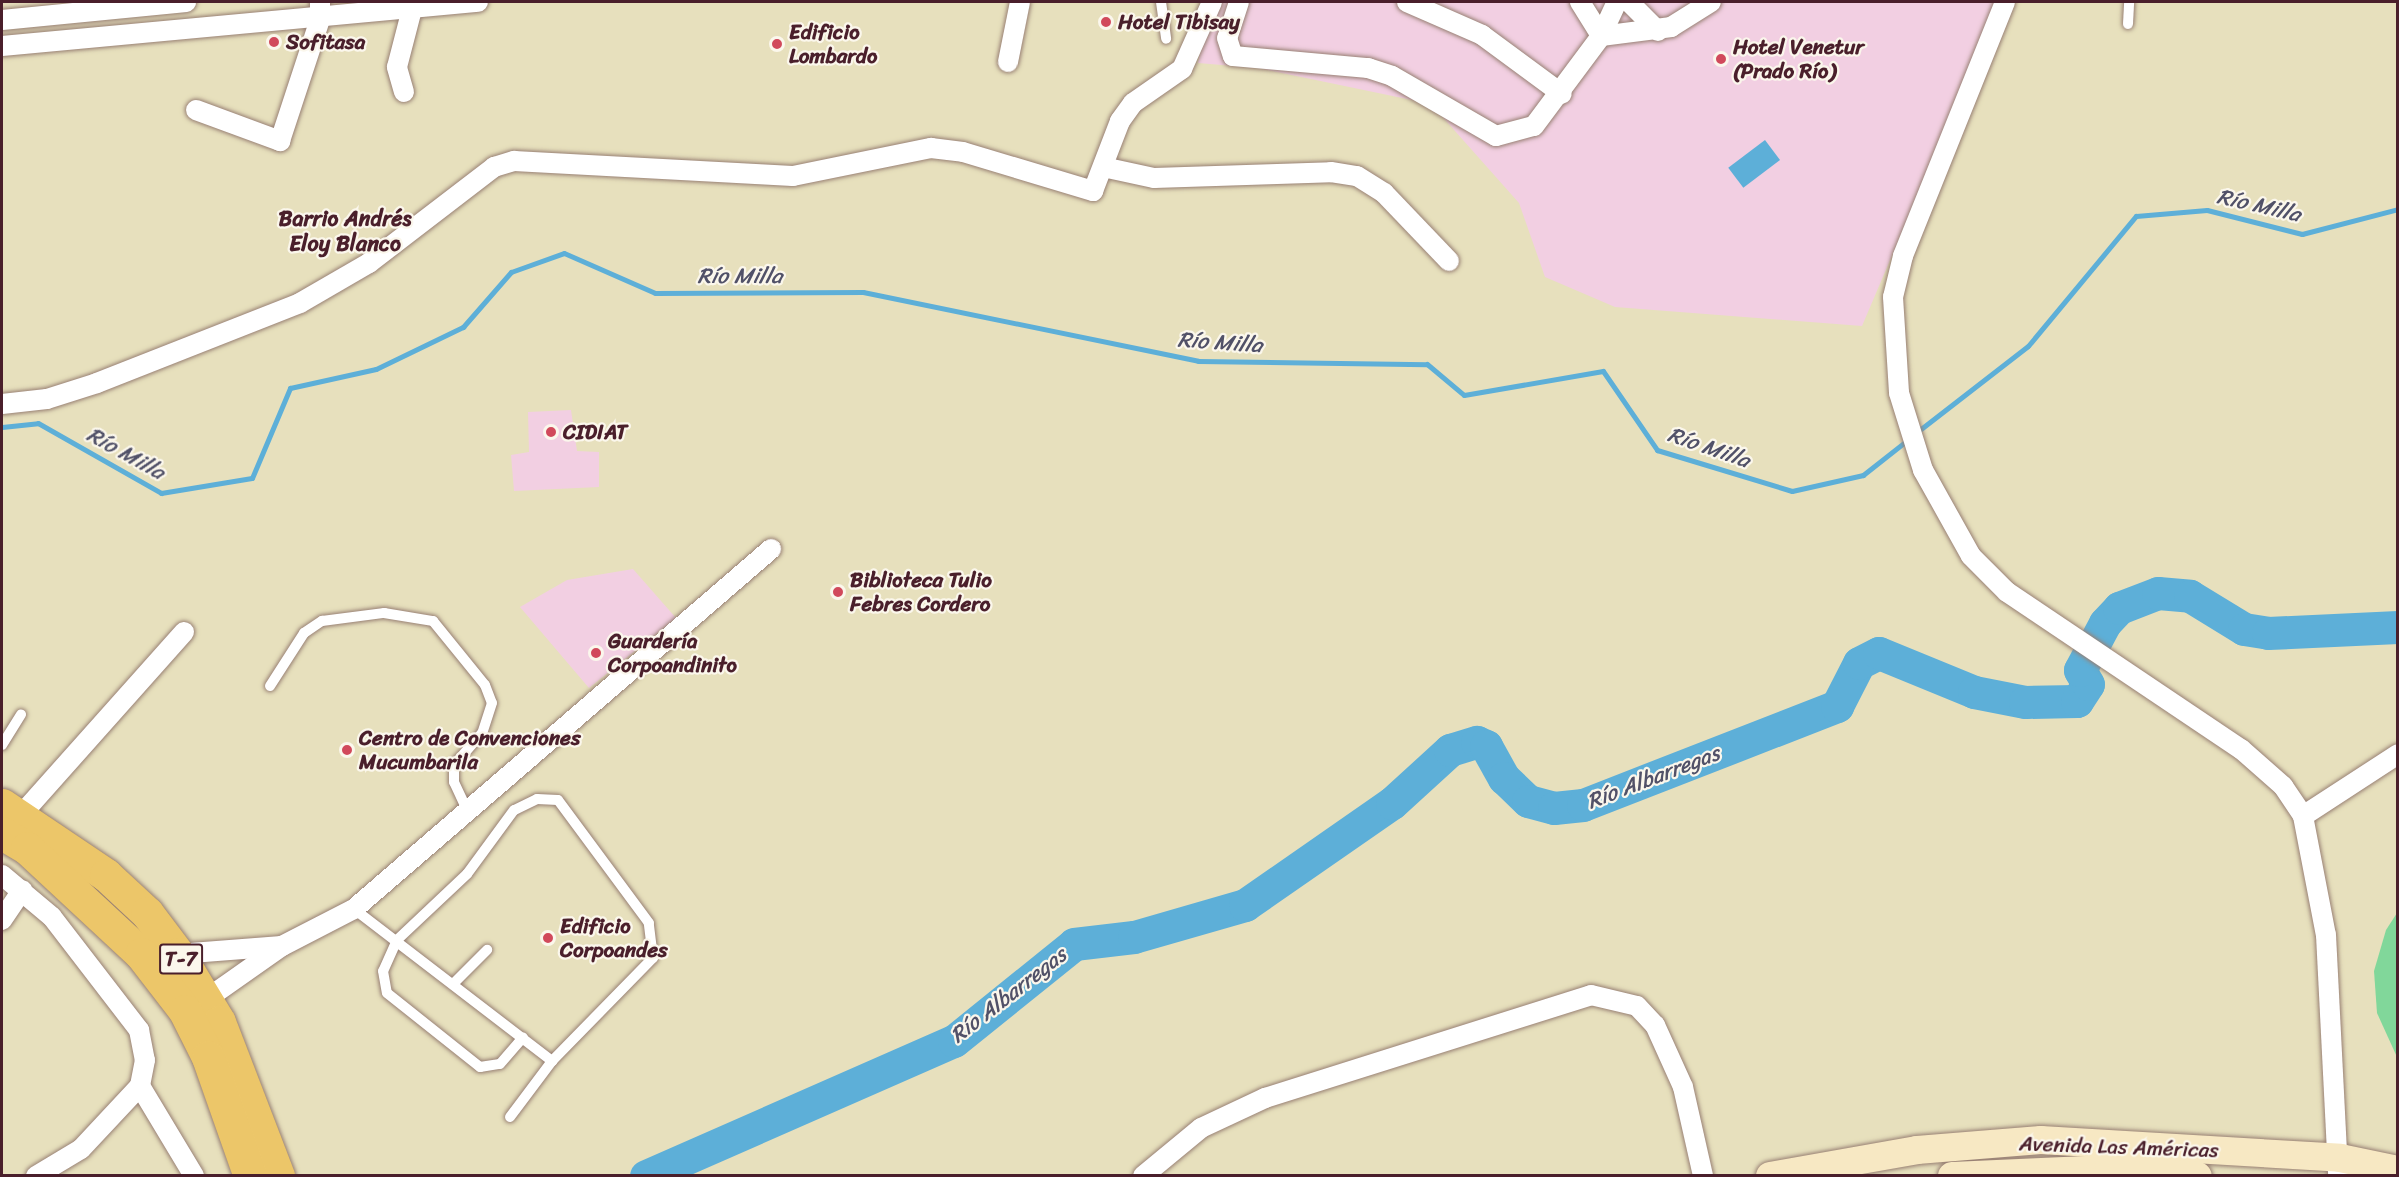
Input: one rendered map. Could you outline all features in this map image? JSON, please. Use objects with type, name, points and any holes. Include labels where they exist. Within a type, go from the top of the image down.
[{"type":"highway","name":"T-7","points":[[8,818],[106,874],[147,912],[178,954],[197,1006],[278,1176]]},
{"type":"highway","name":"T-7","points":[[8,818],[27,848],[197,1006],[208,1057],[250,1176]]},
{"type":"street","points":[[2,20],[186,2]]},
{"type":"street","points":[[2,46],[320,10],[412,9],[478,2]]},
{"type":"street","points":[[1008,62],[1020,2]]},
{"type":"street","points":[[2,404],[47,399],[87,386],[300,303],[369,263],[494,167],[514,161],[793,176],[931,148],[963,152],[1093,191],[1120,121],[1133,103],[1169,81],[1194,52],[1212,2]]},
{"type":"street","points":[[1239,2],[1227,38],[1233,56],[1368,68],[1392,76],[1496,136],[1534,126],[1562,94],[1601,36],[1628,3],[1658,31]]},
{"type":"street","points":[[1407,2],[1482,35],[1562,94]]},
{"type":"street","points":[[1580,2],[1601,36]]},
{"type":"street","points":[[1601,36],[1658,31],[1712,2]]},
{"type":"street","points":[[2005,2],[1903,256],[1893,297],[1899,393],[1923,470],[1971,556],[2007,592],[2241,749],[2283,786],[2303,816],[2326,935],[2339,1167]]},
{"type":"street","points":[[404,92],[397,67],[412,9]]},
{"type":"street","points":[[196,110],[280,141],[320,10]]},
{"type":"street","points":[[1103,167],[1154,178],[1331,172],[1358,176],[1384,193],[1449,261]]},
{"type":"street","points":[[197,1006],[282,946],[354,909],[771,549]]},
{"type":"street","points":[[8,818],[183,632]]},
{"type":"street","points":[[2303,816],[2397,754]]},
{"type":"street","points":[[2,875],[22,890],[88,958],[139,1030],[146,1060],[140,1086],[81,1149],[36,1176]]},
{"type":"street","points":[[2,920],[22,890]]},
{"type":"street","points":[[178,954],[282,946]]},
{"type":"street","points":[[1143,1176],[1201,1128],[1265,1098],[1591,995],[1637,1006],[1655,1024],[1683,1086],[1703,1176]]},
{"type":"street","points":[[140,1086],[194,1176]]},
{"type":"street","name":"Avenida Las Américas","points":[[1770,1176],[1827,1171],[1917,1150],[2042,1140],[2339,1167],[2397,1170]]},
{"type":"street","name":"Avenida Las Américas","points":[[1952,1176],[2109,1169],[2198,1176]]},
{"type":"lane","points":[[1161,2],[1166,39]]},
{"type":"lane","points":[[2128,24],[2129,2]]},
{"type":"lane","points":[[270,686],[304,633],[322,621],[384,613],[433,621],[485,685],[492,703],[482,733],[454,765],[454,782],[468,812]]},
{"type":"lane","points":[[2,745],[21,714]]},
{"type":"lane","points":[[510,1117],[552,1060],[653,958],[655,939],[649,923],[558,800],[537,799],[514,810],[467,874],[397,940],[383,971],[387,993],[480,1067],[500,1064],[523,1038]]},
{"type":"lane","points":[[354,909],[552,1060]]},
{"type":"lane","points":[[454,983],[487,950]]},
{"type":"shaded area","points":[[1210,2],[2000,2],[1862,326],[1615,307],[1545,277],[1519,203],[1431,104],[1258,68],[1198,63]]},
{"type":"shaded area","name":"CIDIAT","points":[[571,410],[577,451],[599,452],[599,487],[514,491],[511,455],[529,452],[528,412]]},
{"type":"shaded area","name":"Guardería Corpoandinito","points":[[633,569],[676,618],[589,688],[520,607],[567,580]]},
{"type":"green space","points":[[2397,913],[2397,1057],[2377,1013],[2374,971],[2386,930]]},
{"type":"water","points":[[1765,140],[1780,160],[1743,188],[1728,168]]},
{"type":"waterway","name":"Río Milla","points":[[1917,432],[2028,346],[2136,216],[2207,210],[2302,234],[2398,209]]},
{"type":"waterway","name":"Río Milla","points":[[2,427],[38,423],[161,493],[252,478],[290,388],[376,369],[463,327],[511,272],[564,253],[655,293],[863,292],[1198,361],[1427,364],[1464,395],[1603,371],[1657,450],[1792,491],[1863,475],[1910,438]]},
{"type":"waterway","name":"Río Albarregas","points":[[646,1176],[954,1041],[1074,944],[1134,937],[1245,905],[1392,803],[1450,750],[1477,742],[1486,746],[1504,778],[1528,801],[1554,808],[1583,805],[1837,706],[1859,663],[1879,653],[1974,692],[2025,702],[2077,701],[2088,684],[2080,670],[2105,623],[2119,608],[2158,593],[2190,596],[2244,629],[2268,633],[2398,627]]},
{"type":"place","name":"Hotel Tibisay","points":[[1106,22]]},
{"type":"place","name":"Sofitasa","points":[[274,42]]},
{"type":"place","name":"Edificio Lombardo","points":[[777,44]]},
{"type":"place","name":"Hotel Venetur (Prado Río)","points":[[1721,59]]},
{"type":"place","name":"CIDIAT","points":[[551,432]]},
{"type":"place","name":"Biblioteca Tulio Febres Cordero","points":[[838,592]]},
{"type":"place","name":"Guardería Corpoandinito","points":[[596,653]]},
{"type":"place","name":"Centro de Convenciones Mucumbarila","points":[[347,750]]},
{"type":"place","name":"Edificio Corpoandes","points":[[548,938]]},
{"type":"district","name":"Barrio Andrés Eloy Blanco","points":[[345,230]]}]
